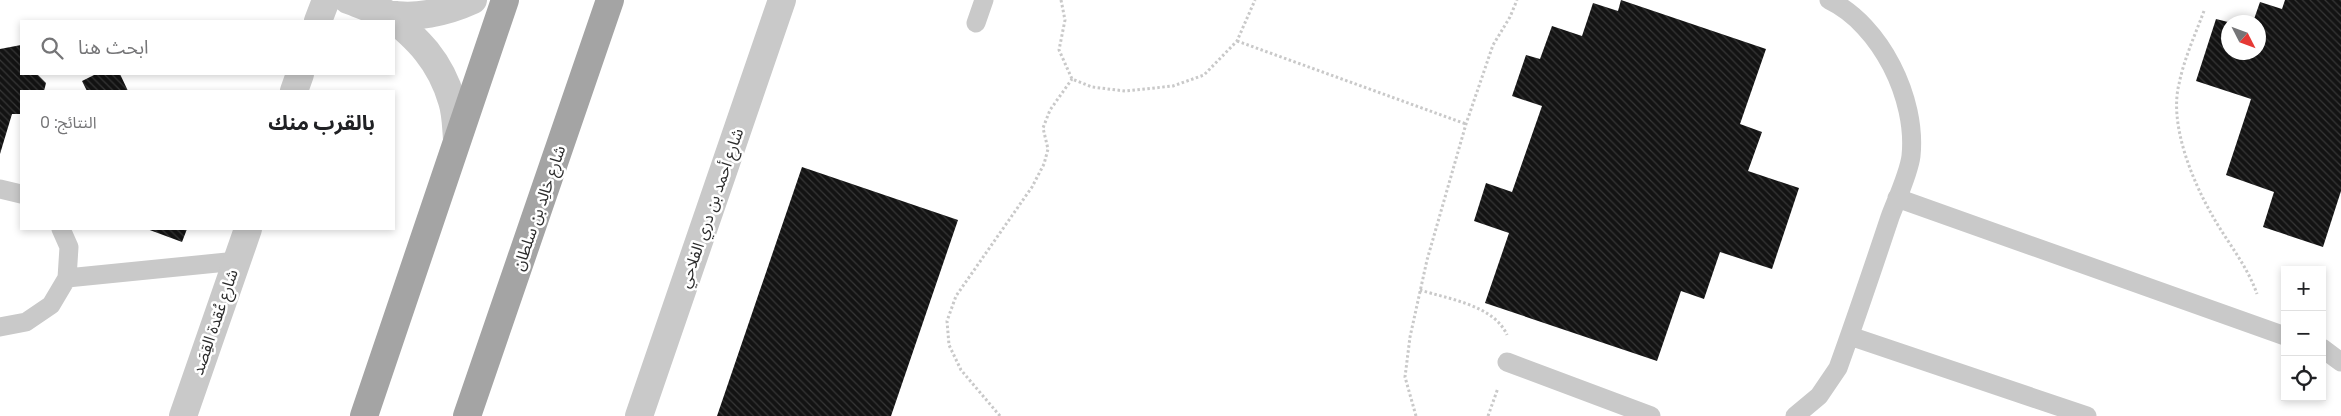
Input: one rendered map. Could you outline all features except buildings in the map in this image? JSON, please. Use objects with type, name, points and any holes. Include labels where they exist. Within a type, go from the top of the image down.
[{"type":"main road","points":[[364,416],[505,0]]},
{"type":"main road","name":"شارع خالِد بن سلطان","points":[[467,416],[610,0]]},
{"type":"street","points":[[318,20],[326,0]]},
{"type":"street","points":[[348,0],[386,14],[394,20]]},
{"type":"street","points":[[386,14],[421,15],[456,8],[472,0]]},
{"type":"street","name":"شارع أحمد بن دري الفلاحي","points":[[639,416],[782,0]]},
{"type":"street","points":[[395,21],[415,36],[438,67],[453,102],[457,139]]},
{"type":"street","points":[[294,90],[300,75]]},
{"type":"street","name":"شارع عُقدة القِصَد","points":[[183,416],[248,230]]},
{"type":"lane","points":[[976,23],[984,0]]},
{"type":"lane","points":[[1795,416],[1819,396],[1838,368],[1911,157],[1909,113],[1895,71],[1871,34],[1840,5],[1829,0]]},
{"type":"lane","points":[[0,189],[20,194]]},
{"type":"lane","points":[[1897,198],[2277,333]]},
{"type":"lane","points":[[0,327],[26,322],[51,305],[67,278],[69,247],[62,230]]},
{"type":"lane","points":[[67,278],[236,261]]},
{"type":"lane","points":[[1850,336],[2087,416]]},
{"type":"lane","points":[[2326,351],[2341,362]]},
{"type":"lane","points":[[1507,362],[1651,416]]},
{"type":"path","points":[[1061,0],[1065,20],[1059,50],[1072,79],[1092,87],[1126,91],[1174,86],[1204,75],[1237,40],[1255,0]]},
{"type":"path","points":[[1416,416],[1405,377],[1410,337],[1420,290],[1438,219],[1492,45],[1517,0]]},
{"type":"path","points":[[2204,11],[2178,85],[2177,121],[2196,184],[2212,215],[2252,279],[2277,333]]},
{"type":"path","points":[[1237,40],[1466,124]]},
{"type":"path","points":[[1000,416],[961,370],[948,345],[947,321],[956,296],[1032,187],[1044,164],[1048,149],[1043,128],[1050,110],[1072,79]]},
{"type":"path","points":[[1420,290],[1474,306],[1502,325],[1511,344],[1507,362],[1488,416]]}]
